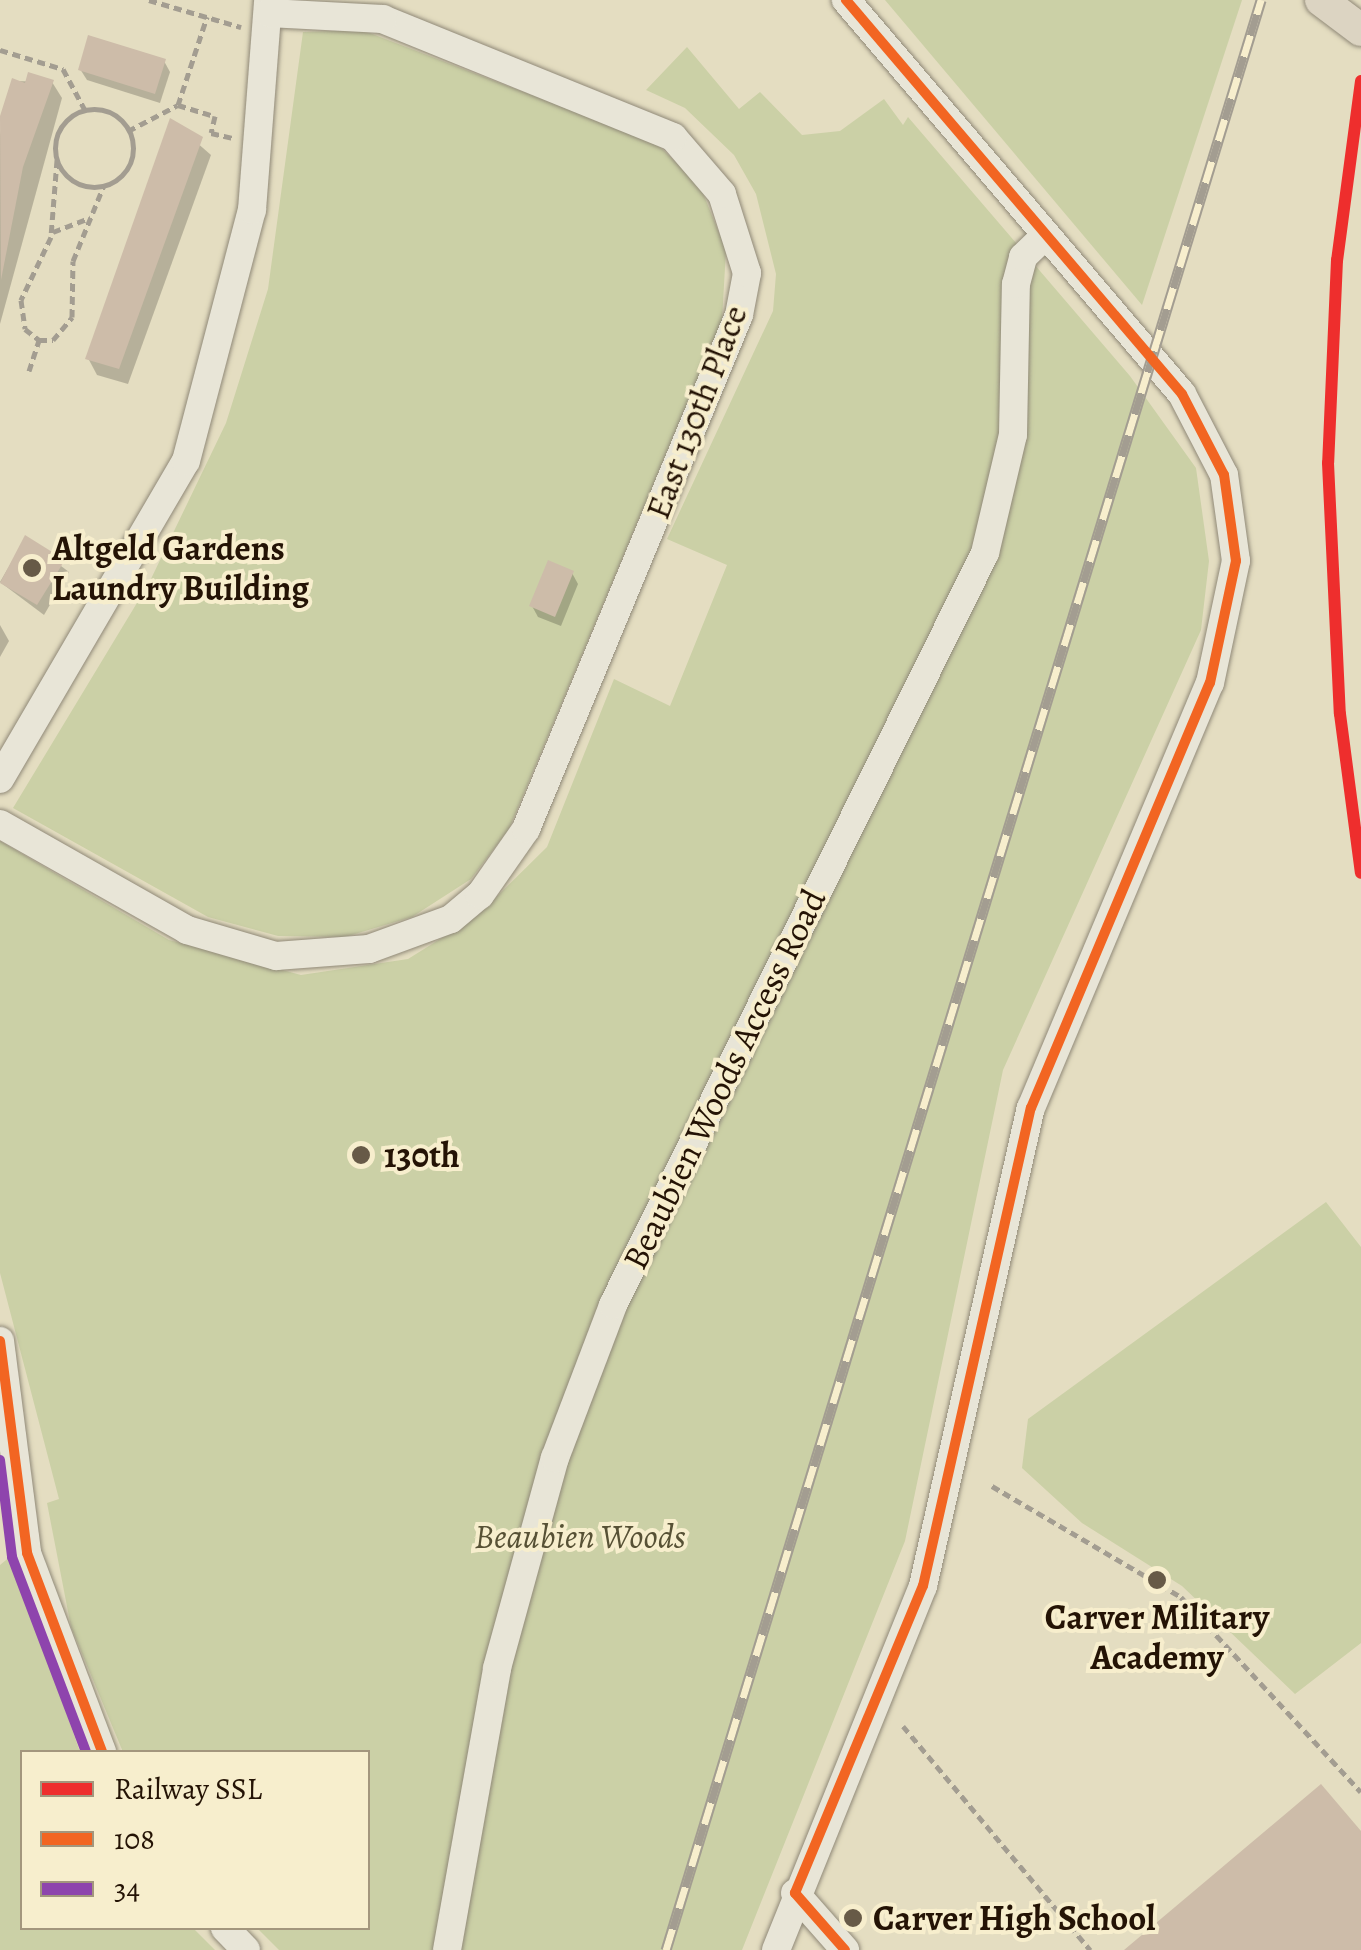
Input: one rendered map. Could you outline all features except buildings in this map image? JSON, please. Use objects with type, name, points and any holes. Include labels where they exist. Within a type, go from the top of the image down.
[{"type":"main road","points":[[1321,0],[1361,30]]},
{"type":"street","points":[[776,1950],[795,1893],[923,1586],[1031,1108],[1210,683],[1228,621],[1234,520],[1224,475],[1182,394],[846,0]]},
{"type":"street","points":[[0,778],[186,461],[252,210],[268,6]]},
{"type":"street","name":"East 130th Place","points":[[0,824],[233,946],[320,958],[409,938],[480,895],[526,830],[740,315],[746,273],[722,194],[673,137],[383,19],[268,6]]},
{"type":"street","name":"Beaubien Woods Access Road","points":[[447,1950],[496,1668],[555,1458],[612,1305],[985,553],[1013,435],[1016,284],[1023,257],[1046,235]]},
{"type":"street","points":[[0,1341],[27,1552],[101,1750]]},
{"type":"street","points":[[795,1893],[845,1950]]},
{"type":"street","points":[[228,1930],[246,1950]]},
{"type":"path","points":[[149,0],[244,28]]},
{"type":"path","points":[[178,105],[207,17]]},
{"type":"path","points":[[0,50],[63,69],[85,110]]},
{"type":"path","points":[[128,131],[178,105],[216,116],[212,132],[236,138]]},
{"type":"path","points":[[85,110],[112,114],[128,131],[130,161],[104,185],[73,261],[72,317],[52,340],[39,340],[25,329],[21,300],[52,232],[58,132],[85,110]]},
{"type":"path","points":[[56,160],[81,184],[104,185]]},
{"type":"path","points":[[52,232],[92,217]]},
{"type":"path","points":[[28,371],[39,340]]},
{"type":"path","points":[[992,1486],[1181,1598],[1361,1792]]},
{"type":"path","points":[[903,1726],[1090,1950]]},
{"type":"green space","points":[[885,0],[1242,0],[1142,305]]},
{"type":"green space","points":[[362,30],[656,143],[700,186],[726,250],[722,320],[509,829],[471,879],[412,917],[345,937],[278,936],[208,917],[13,808],[149,583],[226,423],[268,289],[303,32]]},
{"type":"green space","name":"Beaubien Woods","points":[[687,47],[739,109],[760,92],[802,135],[840,131],[884,99],[903,125],[908,117],[1130,376],[1196,468],[1209,561],[1201,630],[1003,1070],[905,1541],[742,1950],[279,1950],[259,1930],[370,1930],[370,1750],[122,1750],[71,1627],[47,1503],[59,1499],[0,1273],[0,841],[169,940],[301,975],[408,959],[477,916],[547,847],[614,679],[670,706],[727,565],[667,539],[773,311],[776,274],[756,194],[734,155],[685,108],[646,90]]},
{"type":"green space","points":[[1326,1202],[1361,1247],[1361,1643],[1295,1694],[1182,1586],[1082,1523],[1022,1468],[1028,1419]]},
{"type":"green space","points":[[11,1556],[79,1750],[20,1750],[20,1930],[195,1930],[215,1950],[0,1950],[0,1565]]},
{"type":"railway","points":[[666,1950],[1261,0]]},
{"type":"rail line","name":"SSL","points":[[1361,81],[1337,260],[1328,463],[1340,714],[1361,873]]},
{"type":"transit line","name":"108","points":[[845,1950],[795,1893],[923,1586],[1031,1108],[1210,683],[1236,561],[1224,475],[1182,394],[846,0]]},
{"type":"transit line","name":"108","points":[[0,1341],[27,1553],[101,1750]]},
{"type":"transit line","name":"34","points":[[0,1460],[12,1557],[85,1750]]},
{"type":"place","name":"Altgeld Gardens Laundry Building","points":[[32,568]]},
{"type":"place","name":"130th","points":[[361,1155]]},
{"type":"place","name":"Carver Military Academy","points":[[1157,1580]]},
{"type":"place","name":"Carver High School","points":[[853,1918]]}]
